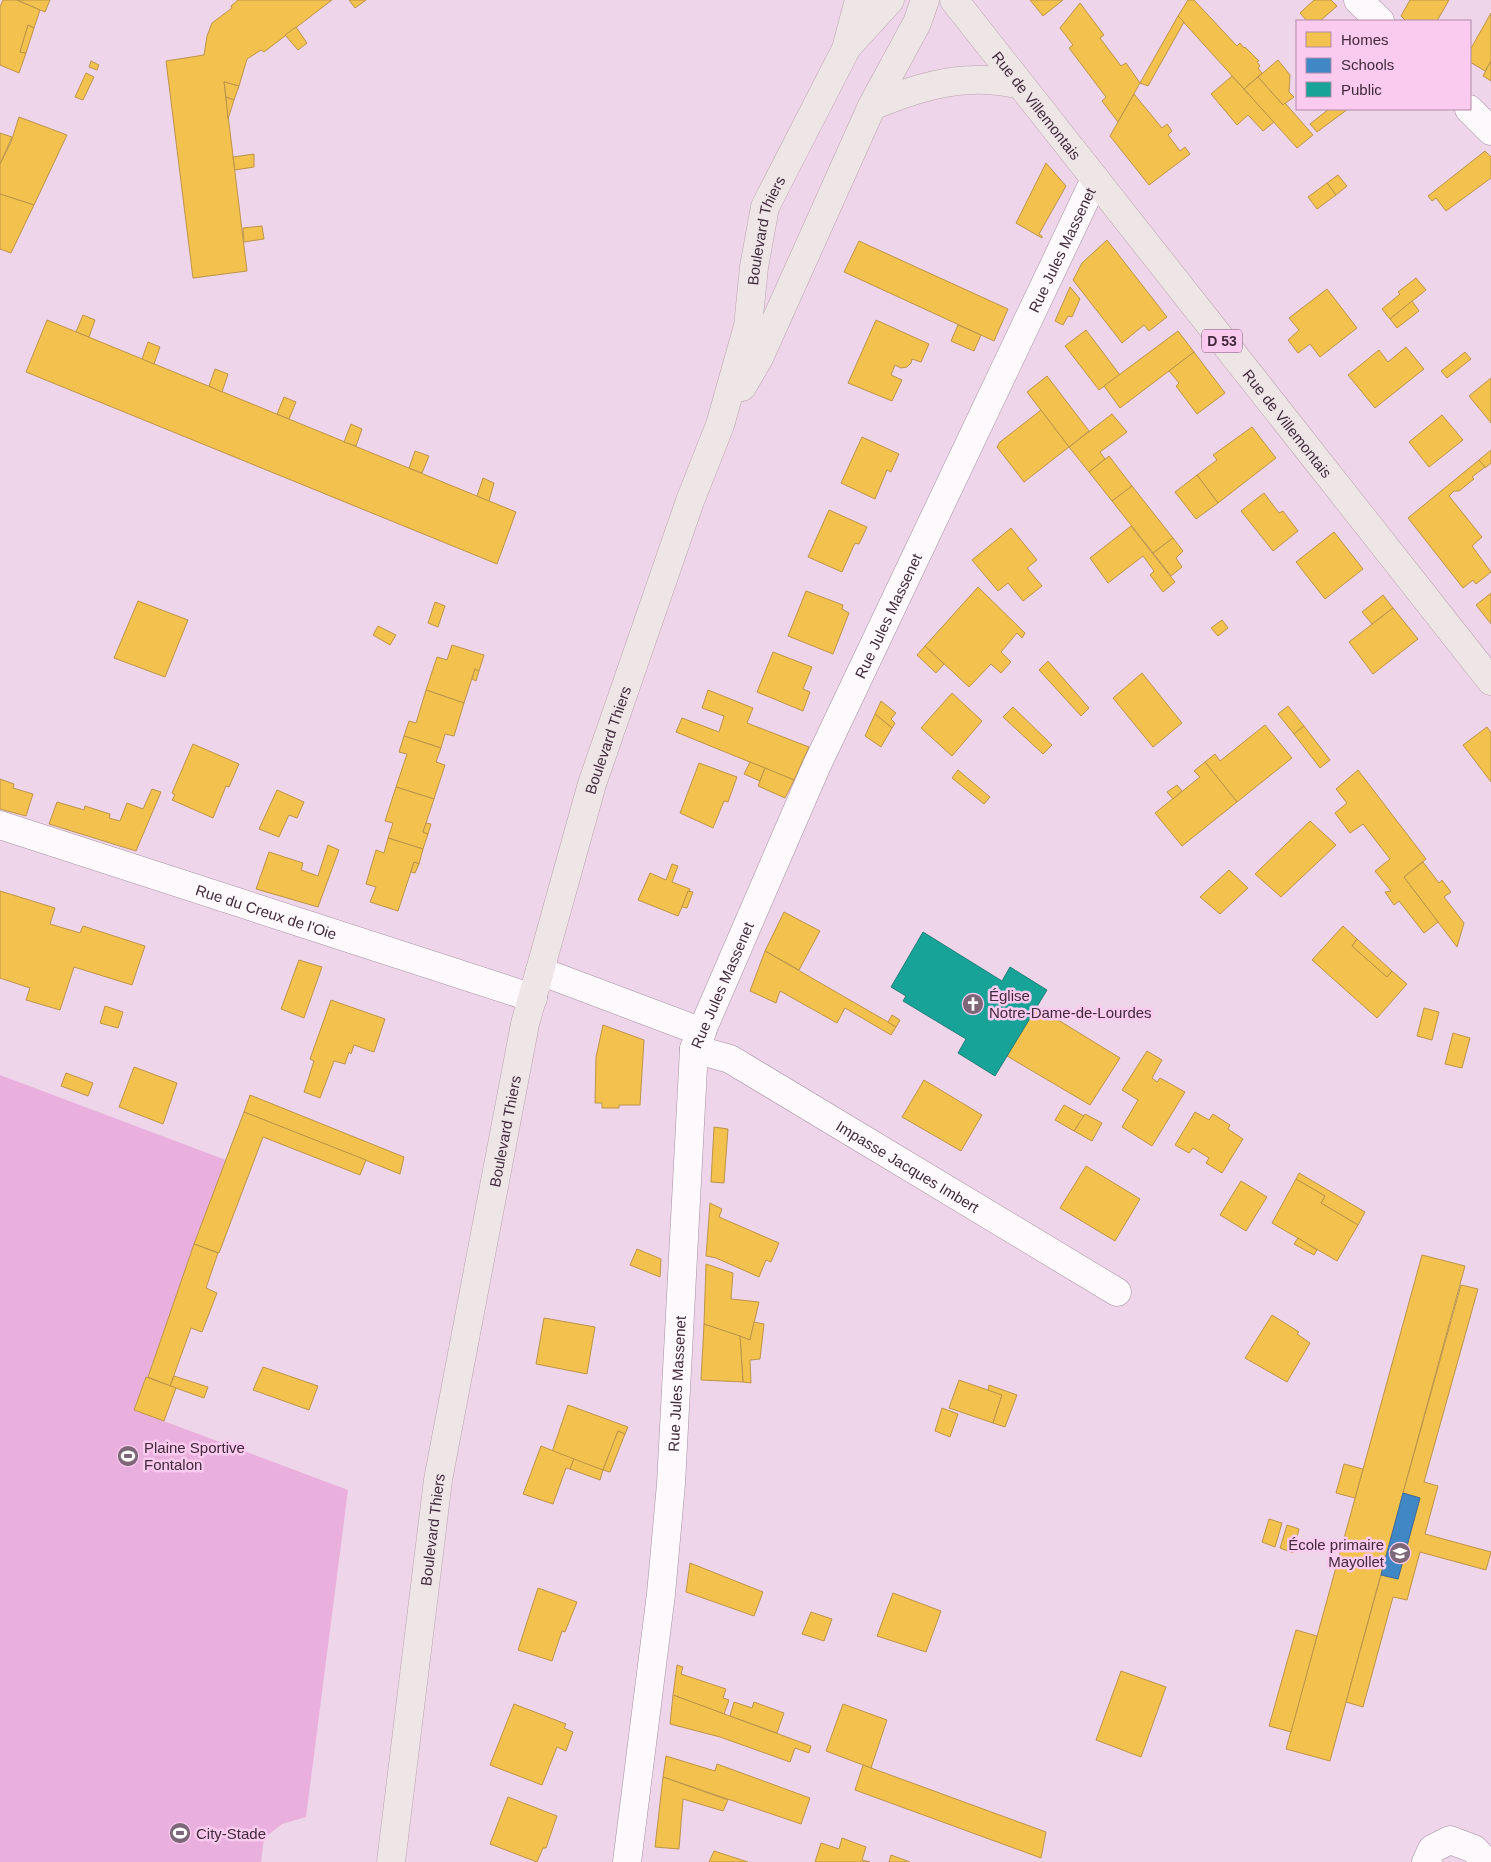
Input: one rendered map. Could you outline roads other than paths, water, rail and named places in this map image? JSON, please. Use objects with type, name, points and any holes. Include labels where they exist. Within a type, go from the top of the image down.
[{"type":"main road","name":"Boulevard Thiers","points":[[391,1862],[438,1480],[523,1033],[592,784],[686,511],[720,425],[748,326],[754,267],[765,207],[846,49],[859,0]]},
{"type":"main road","name":"Boulevard Thiers","points":[[846,49],[890,0]]},
{"type":"main road","name":"Boulevard Thiers","points":[[720,425],[759,358],[872,106],[917,23],[925,0]]},
{"type":"main road","name":"Rue de Villemontais","points":[[954,0],[1094,180],[1491,681]]},
{"type":"main road","points":[[872,106],[905,93],[940,83],[974,80],[1019,84]]},
{"type":"street","points":[[1358,0],[1379,20]]},
{"type":"street","points":[[1470,110],[1491,131]]},
{"type":"street","name":"Rue Jules Massenet","points":[[627,1862],[661,1594],[670,1493],[698,1040],[816,767],[1094,180]]},
{"type":"street","name":"Rue du Creux de l'Oie","points":[[0,825],[533,998]]},
{"type":"street","name":"Impasse Jacques Imbert","points":[[540,971],[698,1040],[1117,1292]]},
{"type":"street","points":[[1426,1862],[1432,1849],[1450,1840],[1474,1849],[1486,1862]]},
{"type":"place","name":"Église Notre-Dame-de-Lourdes","points":[[973,1004]]},
{"type":"place","name":"Plaine Sportive Fontalon","points":[[128,1456]]},
{"type":"place","name":"École primaire Mayollet","points":[[1400,1553]]},
{"type":"place","name":"City-Stade","points":[[180,1833]]}]
